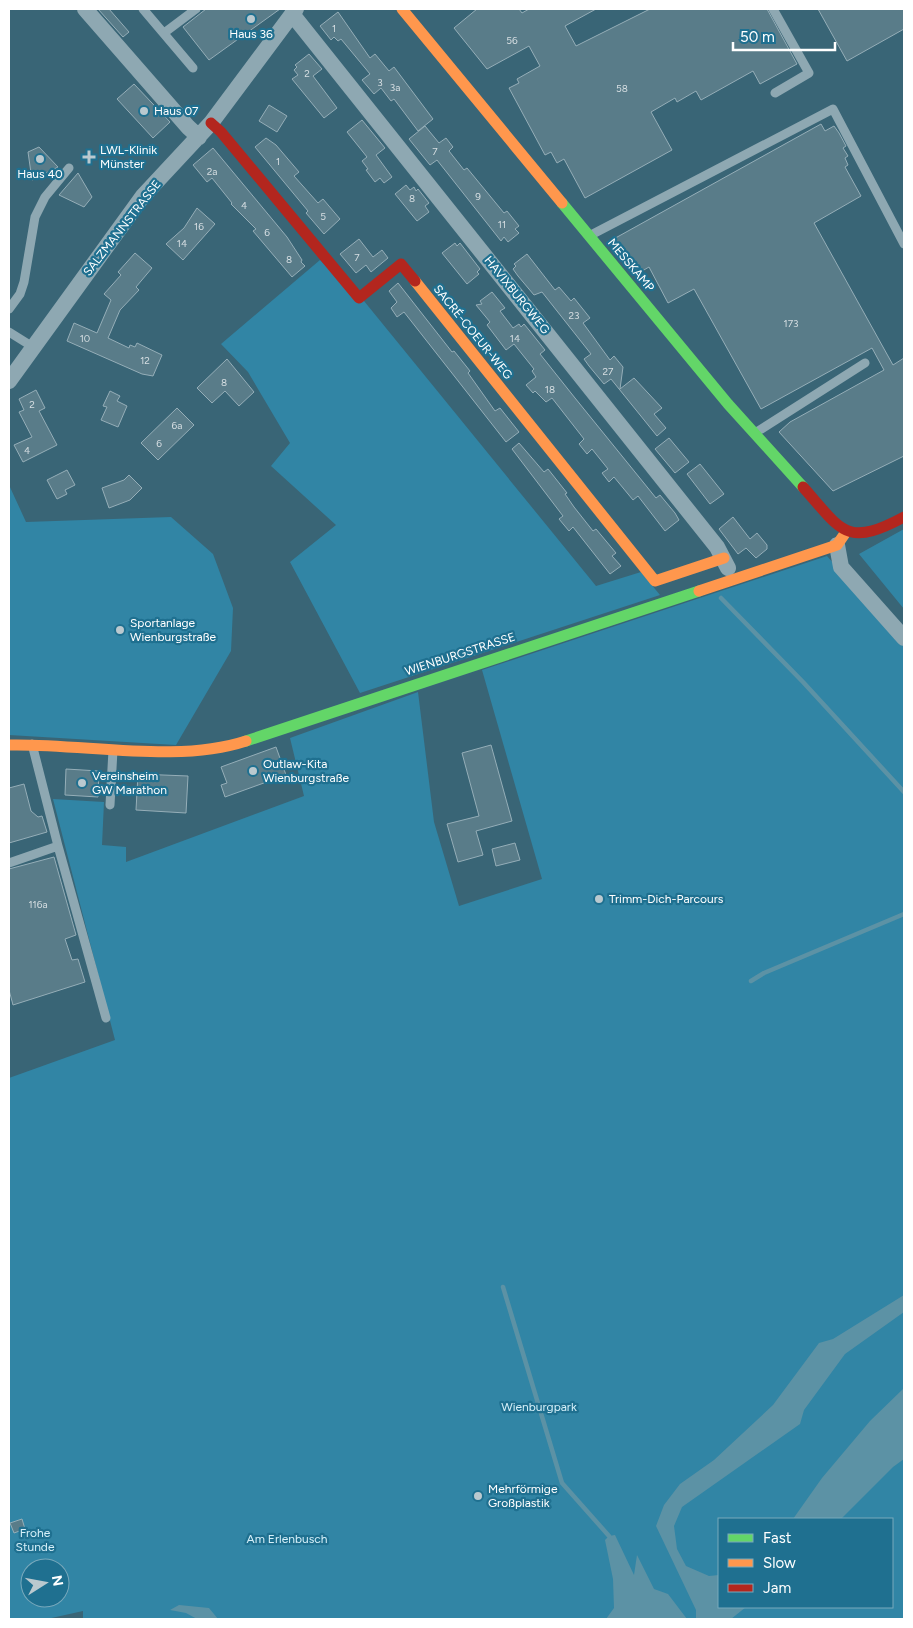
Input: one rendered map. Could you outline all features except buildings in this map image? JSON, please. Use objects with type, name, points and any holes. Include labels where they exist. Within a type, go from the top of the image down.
[{"type":"street","points":[[85,9],[198,137]]},
{"type":"street","name":"MESSKAMP","points":[[402,9],[588,236],[754,434],[831,520],[842,539]]},
{"type":"street","name":"SALZMANNSTRASSE","points":[[9,381],[143,196],[211,123],[294,11]]},
{"type":"street","name":"HAVIXBURGWEG","points":[[294,11],[724,558],[733,581]]},
{"type":"street","name":"SACRÉ-COEUR-WEG","points":[[211,123],[221,132],[359,298],[401,264],[655,581],[724,558]]},
{"type":"street","name":"WIENBURGSTRASSE","points":[[9,745],[114,747],[183,753],[210,751],[237,744],[592,625],[733,581],[842,539],[869,533],[904,517]]},
{"type":"street","points":[[842,539],[842,567],[904,638]]},
{"type":"lane","points":[[142,9],[193,68]]},
{"type":"lane","points":[[164,33],[196,9]]},
{"type":"lane","points":[[773,9],[809,73],[775,93]]},
{"type":"lane","points":[[588,236],[833,109],[904,244]]},
{"type":"lane","points":[[9,309],[20,294],[24,282],[35,217],[46,197],[69,168]]},
{"type":"lane","points":[[9,332],[32,347]]},
{"type":"lane","points":[[754,434],[768,422],[865,363]]},
{"type":"lane","points":[[32,744],[106,1018]]},
{"type":"lane","points":[[110,805],[114,747]]},
{"type":"lane","points":[[9,863],[58,846]]},
{"type":"green space","points":[[320,260],[364,301],[596,586],[641,572],[660,595],[360,693],[290,562],[336,525],[271,466],[290,443],[248,372],[221,344]]},
{"type":"green space","name":"Sportanlage Wienburgstraße","points":[[9,485],[26,522],[171,517],[213,554],[233,608],[231,651],[176,745],[9,735]]},
{"type":"green space","points":[[904,529],[904,609],[859,554]]},
{"type":"green space","name":"Wienburgpark","points":[[827,556],[904,643],[904,1619],[83,1619],[83,1611],[47,1619],[9,1619],[9,1078],[115,1040],[53,799],[104,802],[102,845],[126,847],[126,862],[304,796],[290,738],[418,692],[434,822],[459,906],[542,879],[482,670]]},
{"type":"shaded area","points":[[904,1295],[904,1312],[845,1354],[804,1410],[800,1424],[682,1507],[674,1526],[677,1549],[686,1566],[709,1576],[718,1575],[718,1608],[745,1608],[731,1619],[696,1619],[696,1610],[656,1526],[664,1505],[680,1484],[714,1460],[773,1405],[819,1343],[833,1339]]},
{"type":"shaded area","points":[[904,1388],[904,1459],[893,1467],[842,1518],[794,1518],[822,1478],[870,1421]]},
{"type":"shaded area","points":[[615,1535],[634,1575],[637,1555],[654,1589],[668,1594],[687,1619],[606,1619],[614,1608],[613,1579],[605,1540],[609,1536]]},
{"type":"shaded area","points":[[179,1605],[209,1608],[218,1619],[197,1619],[186,1613],[170,1610]]},
{"type":"waterway","points":[[721,598],[803,682],[904,792]]},
{"type":"waterway","points":[[751,981],[764,973],[904,914]]},
{"type":"waterway","points":[[503,1287],[562,1483],[609,1536]]},
{"type":"traffic: fast","points":[[562,203],[728,404],[803,487]]},
{"type":"traffic: fast","points":[[246,741],[699,591]]},
{"type":"traffic: slow","points":[[402,9],[562,203]]},
{"type":"traffic: slow","points":[[415,281],[655,581],[724,558]]},
{"type":"traffic: slow","points":[[699,591],[837,545],[846,532]]},
{"type":"traffic: slow","points":[[9,745],[160,752],[219,748],[246,741]]},
{"type":"traffic: jam","points":[[211,123],[221,132],[359,298],[401,264],[415,281]]},
{"type":"traffic: jam","points":[[803,487],[827,515],[846,530],[857,533],[869,532],[904,517]]},
{"type":"place","name":"Haus 36","points":[[251,19]]},
{"type":"place","name":"Haus 07","points":[[144,111]]},
{"type":"place","name":"LWL-Klinik Münster","points":[[89,157]]},
{"type":"place","name":"Haus 40","points":[[40,159]]},
{"type":"place","name":"Sportanlage Wienburgstraße","points":[[120,630]]},
{"type":"place","name":"Outlaw-Kita Wienburgstraße","points":[[253,771]]},
{"type":"place","name":"Vereinsheim GW Marathon","points":[[82,783]]},
{"type":"place","name":"Trimm-Dich-Parcours","points":[[599,899]]},
{"type":"place","name":"Mehrförmige Großplastik","points":[[478,1496]]},
{"type":"park label","name":"Am Erlenbusch","points":[[287,1539]]},
{"type":"park label","name":"Frohe Stunde","points":[[35,1540]]}]
